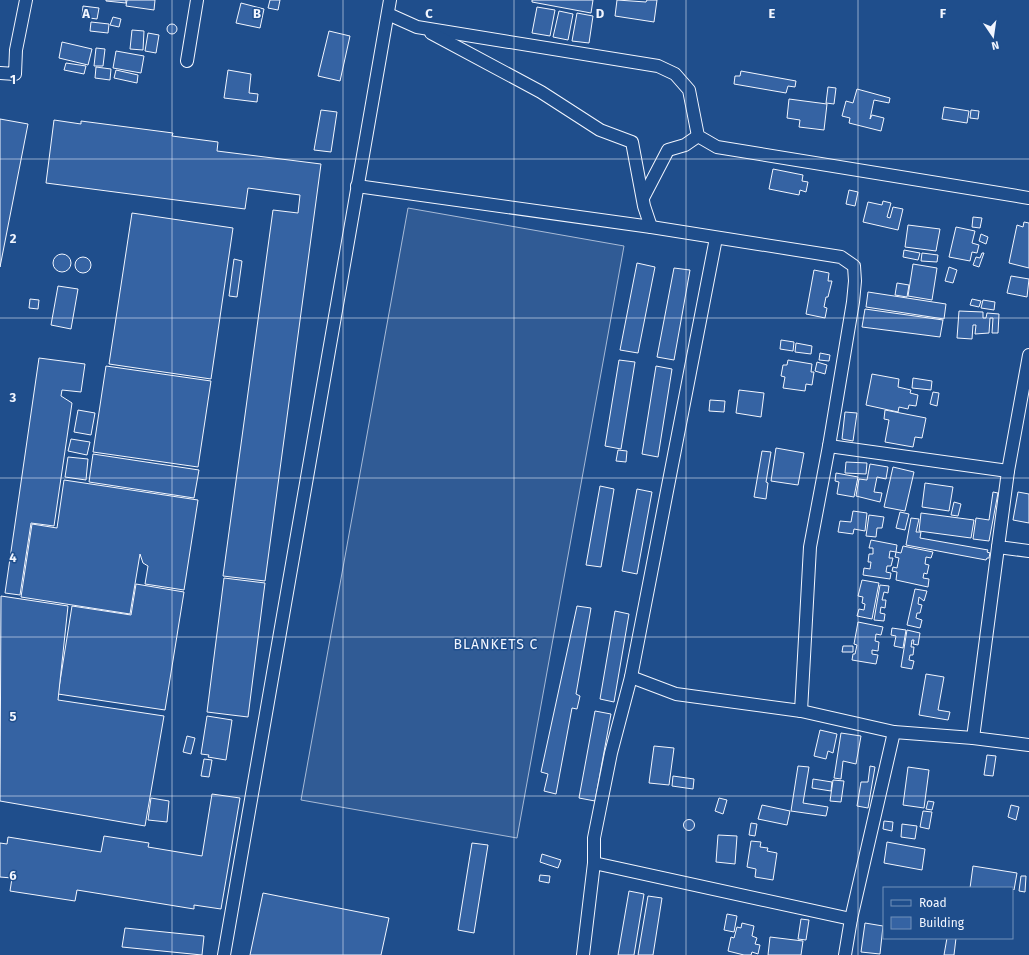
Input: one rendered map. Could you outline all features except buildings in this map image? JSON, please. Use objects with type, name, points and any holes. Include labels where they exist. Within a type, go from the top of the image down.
[{"type":"street","points":[[0,73],[15,74],[16,50],[26,0]]},
{"type":"street","points":[[187,61],[197,0]]},
{"type":"street","points":[[224,955],[390,0]]},
{"type":"street","points":[[388,14],[445,39],[540,92],[600,130],[632,142],[643,198],[651,227]]},
{"type":"street","points":[[417,27],[658,66],[675,74],[689,90],[698,136],[717,148],[1029,198]]},
{"type":"street","points":[[643,198],[668,150],[685,145],[698,136]]},
{"type":"street","points":[[358,186],[651,227],[841,257],[854,266],[855,281],[853,302],[829,446],[810,547],[801,711]]},
{"type":"street","points":[[583,955],[594,864],[594,838],[611,754],[631,677],[716,238]]},
{"type":"street","points":[[973,738],[1008,471],[1029,355]]},
{"type":"street","points":[[829,446],[1008,471]]},
{"type":"street","points":[[998,547],[1029,552]]},
{"type":"street","points":[[631,677],[676,694],[801,711],[894,732],[973,738],[1029,745]]},
{"type":"street","points":[[845,955],[851,919],[894,732]]},
{"type":"street","points":[[594,864],[851,919]]},
{"type":"shaded area","points":[[408,208],[624,246],[517,838],[301,800]]},
{"type":"district","name":"BLANKETS C","points":[[496,644]]}]
